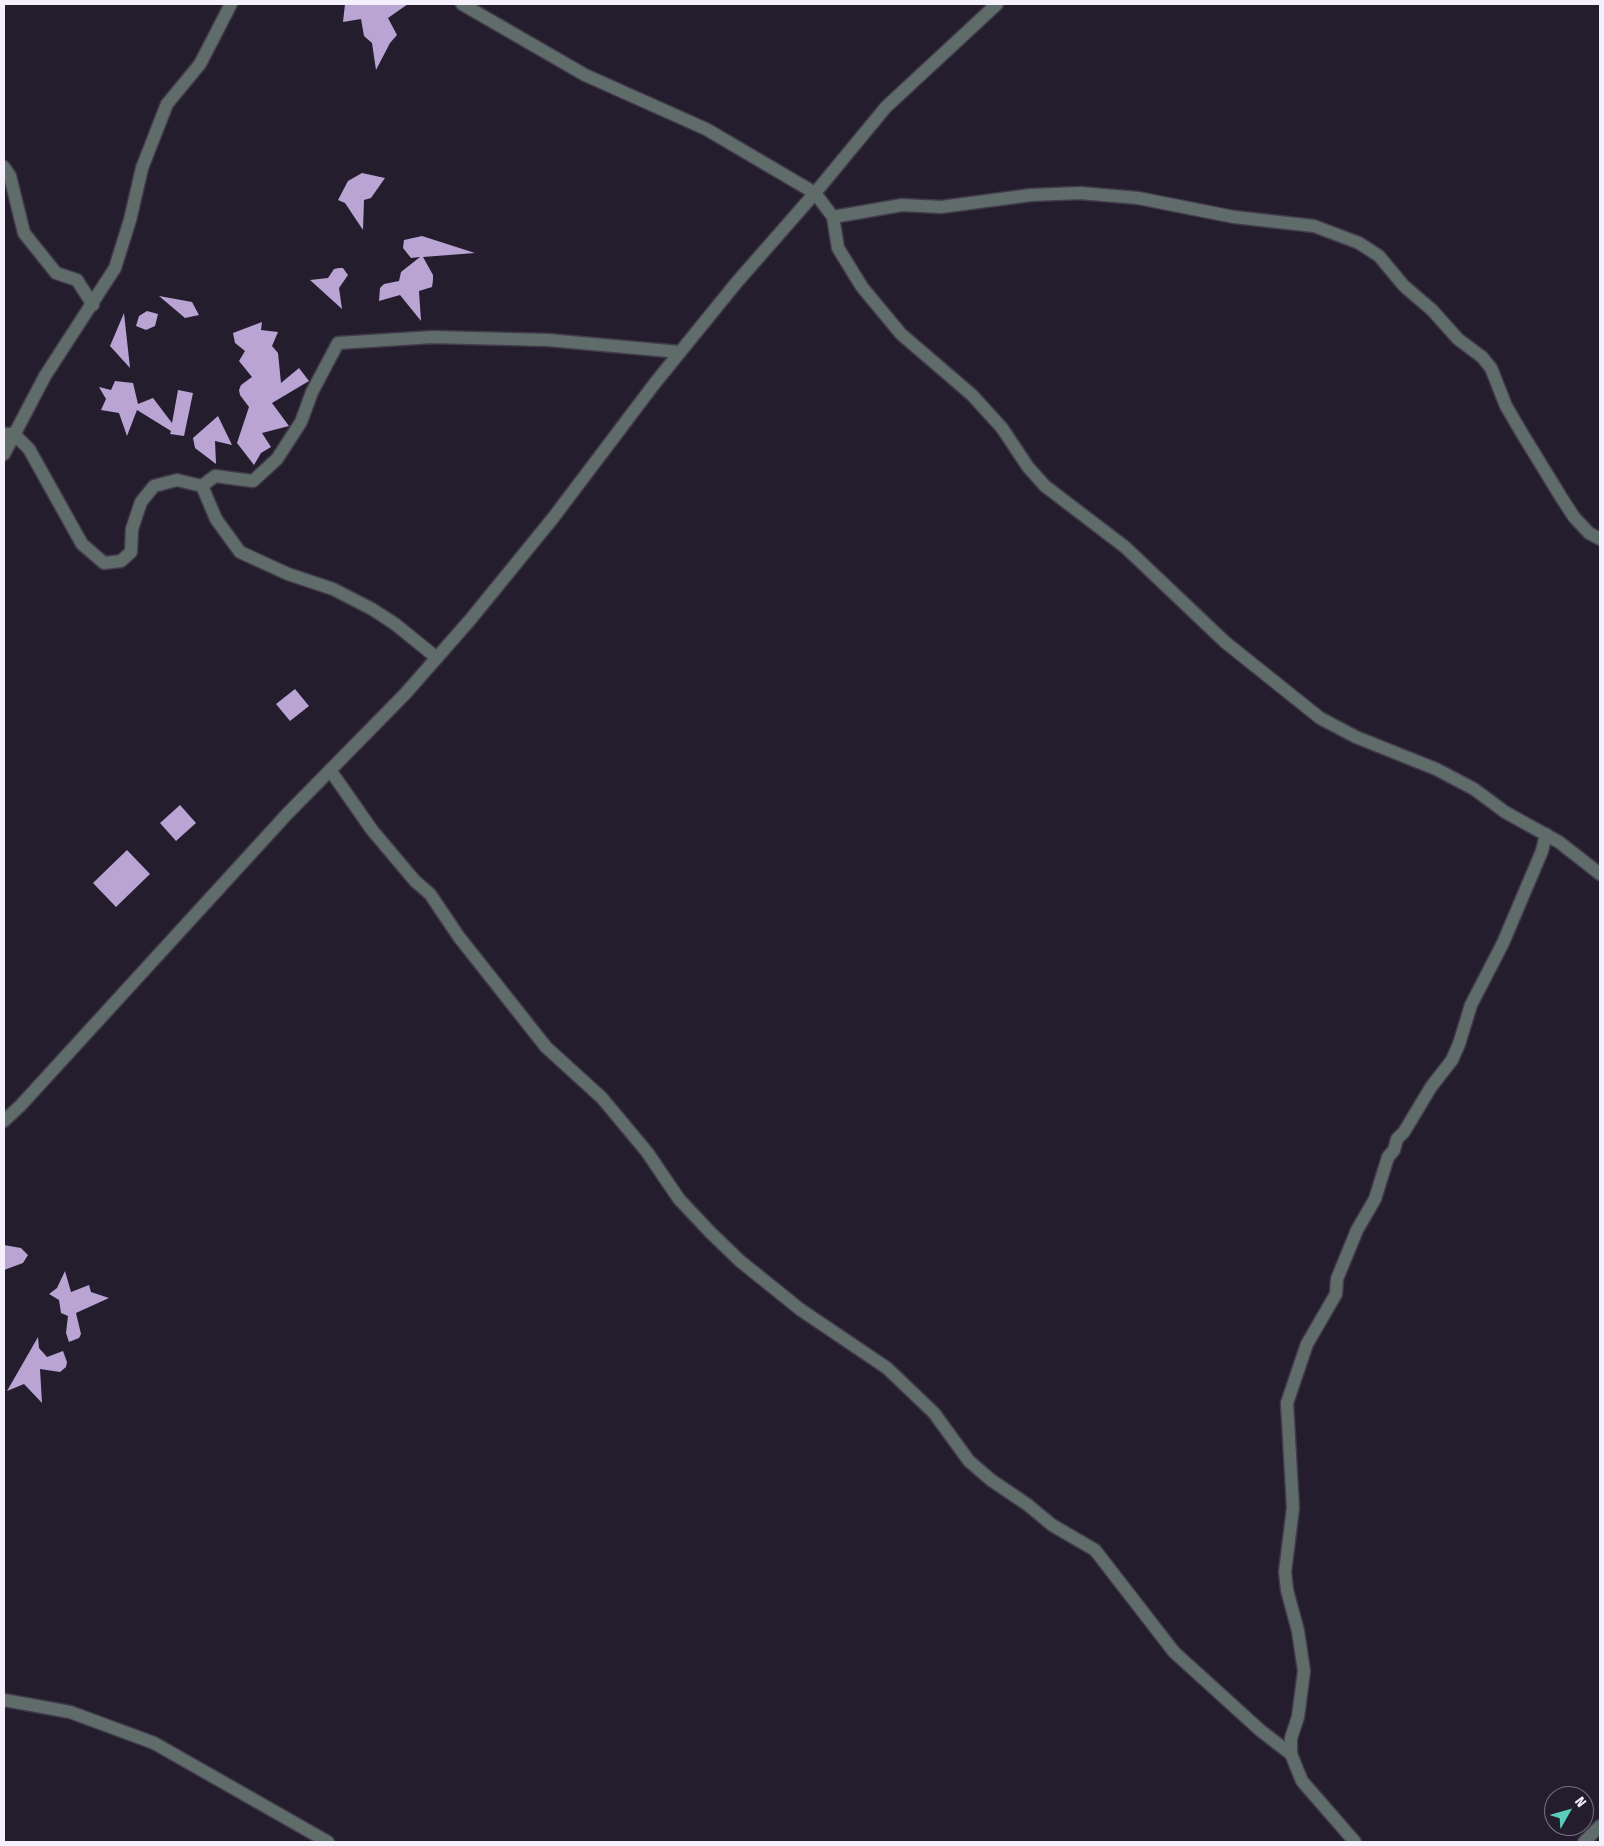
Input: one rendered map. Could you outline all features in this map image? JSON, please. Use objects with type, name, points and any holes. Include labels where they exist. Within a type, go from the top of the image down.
[{"type":"street","points":[[4,454],[9,434],[115,268],[130,220],[142,168],[166,104],[200,64],[231,4]]},
{"type":"street","points":[[462,4],[586,75],[706,129],[815,193],[833,217],[838,248],[862,287],[901,334],[984,408],[1002,428],[1028,467],[1045,486],[1125,547],[1225,642],[1320,718],[1356,737],[1436,769],[1474,789],[1505,812],[1546,834],[1600,874]]},
{"type":"street","points":[[4,1121],[288,813],[405,694],[553,518],[680,352],[737,282],[815,193],[886,107],[997,4]]},
{"type":"street","points":[[4,168],[10,176],[24,232],[56,273],[77,280],[92,305]]},
{"type":"street","points":[[833,217],[902,205],[941,207],[1031,195],[1080,193],[1138,198],[1234,217],[1314,226],[1359,243],[1378,256],[1404,286],[1432,310],[1458,339],[1482,356],[1491,368],[1506,406],[1561,497],[1574,517],[1589,533],[1600,539]]},
{"type":"street","points":[[202,486],[215,476],[253,480],[277,459],[301,422],[312,392],[338,343],[433,338],[548,340],[680,352]]},
{"type":"street","points":[[9,434],[29,449],[82,544],[104,563],[121,561],[131,552],[132,529],[141,502],[154,486],[177,480],[202,486]]},
{"type":"street","points":[[202,486],[216,518],[240,552],[288,574],[333,589],[372,609],[395,624],[437,658]]},
{"type":"street","points":[[330,770],[372,830],[415,881],[430,894],[459,937],[538,1034],[546,1047],[602,1098],[647,1152],[679,1198],[710,1232],[740,1261],[801,1310],[887,1368],[934,1413],[969,1461],[991,1480],[1028,1505],[1052,1525],[1095,1550],[1174,1652],[1261,1731],[1291,1754]]},
{"type":"street","points":[[1355,1842],[1302,1781],[1291,1754],[1291,1738],[1298,1717],[1304,1671],[1298,1631],[1287,1590],[1285,1572],[1293,1508],[1287,1403],[1307,1344],[1318,1321],[1330,1306],[1336,1294],[1338,1279],[1357,1230],[1375,1199],[1388,1157],[1394,1150],[1397,1139],[1404,1132],[1460,1044],[1471,1005],[1503,943],[1539,860],[1546,834]]},
{"type":"street","points":[[4,1700],[70,1712],[154,1743],[328,1842]]},
{"type":"street","points":[[1584,1842],[1600,1826]]},
{"type":"building","points":[[345,4],[408,4],[388,18],[397,35],[390,43],[376,70],[372,43],[364,36],[361,19],[343,22]]},
{"type":"building","points":[[362,173],[385,178],[371,198],[364,200],[363,230],[345,203],[338,200],[348,181]]},
{"type":"building","points":[[422,236],[475,253],[423,257],[433,275],[433,280],[432,287],[419,291],[421,321],[400,295],[379,301],[380,288],[384,284],[399,281],[401,272],[420,257],[411,258],[403,248],[404,240]]},
{"type":"building","points":[[343,268],[348,275],[339,288],[342,309],[310,280],[328,278],[334,269]]},
{"type":"building","points":[[159,296],[192,302],[199,315],[185,318]]},
{"type":"building","points":[[147,311],[158,314],[155,326],[146,330],[136,326],[139,316]]},
{"type":"building","points":[[124,313],[130,368],[110,346]]},
{"type":"building","points":[[262,322],[261,330],[278,332],[272,346],[278,353],[281,383],[299,368],[309,381],[272,403],[289,426],[262,433],[271,447],[261,453],[254,465],[237,443],[249,407],[240,395],[239,390],[241,385],[252,377],[239,361],[245,351],[235,343],[233,333]]},
{"type":"building","points":[[115,381],[133,383],[138,404],[153,398],[172,423],[178,390],[193,393],[184,436],[170,434],[171,431],[137,410],[127,436],[119,413],[101,410],[106,399],[99,387],[111,390]]},
{"type":"building","points":[[218,416],[232,445],[215,441],[216,464],[195,448],[193,438]]},
{"type":"building","points":[[295,689],[309,706],[290,721],[276,704]]},
{"type":"building","points":[[180,805],[196,823],[176,841],[160,823]]},
{"type":"building","points":[[127,850],[150,874],[116,907],[93,883]]},
{"type":"building","points":[[4,1245],[21,1248],[28,1255],[23,1263],[4,1270]]},
{"type":"building","points":[[65,1271],[71,1292],[89,1285],[91,1292],[109,1298],[76,1313],[81,1334],[79,1338],[69,1342],[66,1333],[68,1316],[61,1313],[59,1300],[49,1294],[57,1288]]},
{"type":"building","points":[[38,1337],[39,1348],[47,1357],[63,1351],[67,1362],[66,1367],[60,1372],[40,1369],[42,1403],[24,1384],[7,1391]]}]
